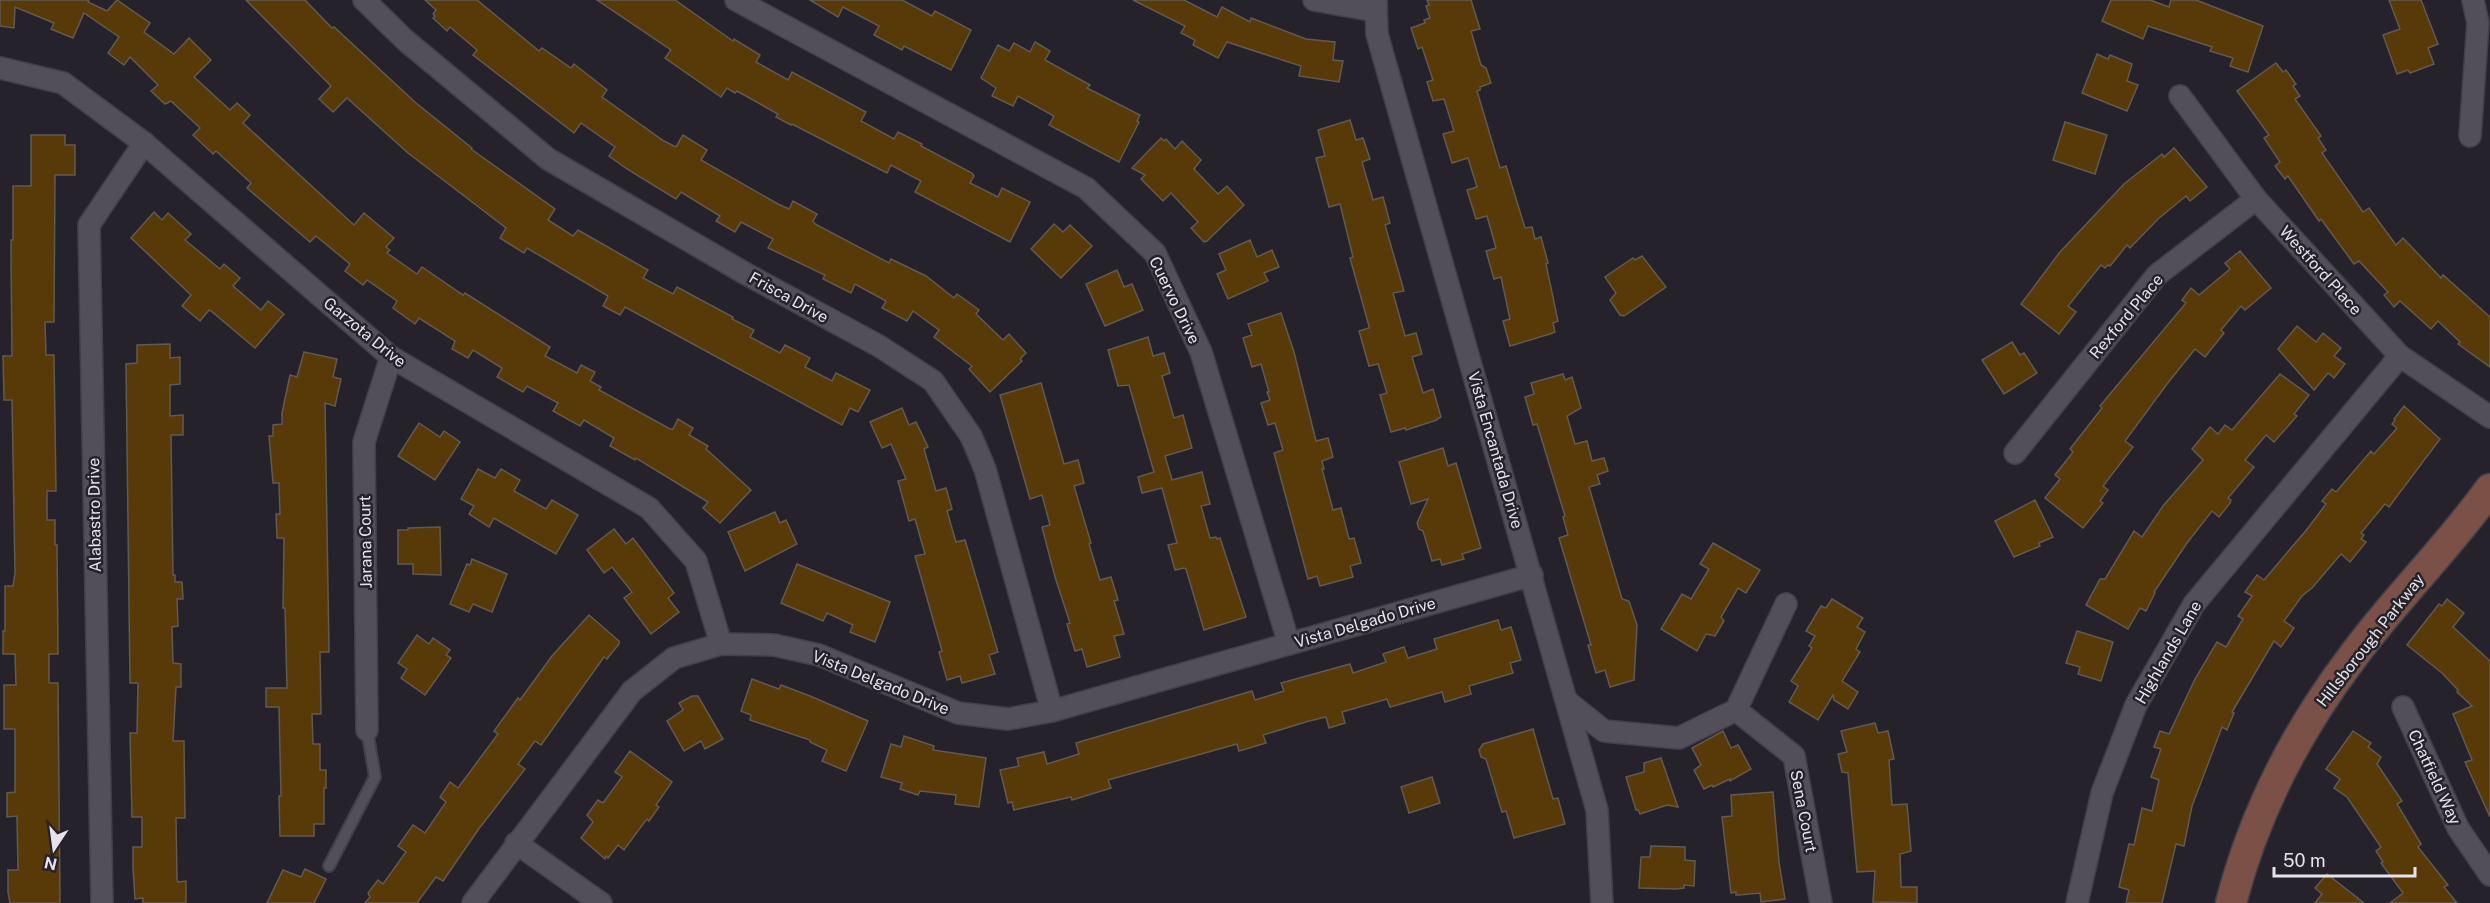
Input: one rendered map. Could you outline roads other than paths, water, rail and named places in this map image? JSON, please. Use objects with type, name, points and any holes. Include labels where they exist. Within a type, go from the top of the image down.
[{"type":"street","name":"Frisca Drive","points":[[364,0],[405,40],[548,159],[748,275],[879,346],[933,381],[972,436],[985,468],[1052,711]]},
{"type":"street","name":"Cuervo Drive","points":[[736,0],[1086,188],[1155,254],[1201,352],[1289,644]]},
{"type":"street","points":[[1314,0],[1376,5]]},
{"type":"street","points":[[2470,136],[2478,23],[2473,0]]},
{"type":"street","name":"Vista Encantada Drive","points":[[1376,5],[1377,34],[1597,810],[1602,903]]},
{"type":"street","name":"Garzota Drive","points":[[0,68],[63,83],[144,143],[391,357],[649,508],[696,561],[721,644]]},
{"type":"street","name":"Westford Place","points":[[2180,96],[2256,199],[2400,356],[2490,417]]},
{"type":"street","name":"Alabastro Drive","points":[[102,903],[89,225],[144,143]]},
{"type":"street","name":"Rexford Place","points":[[2015,453],[2157,275],[2256,199]]},
{"type":"street","name":"Highlands Lane","points":[[2077,903],[2102,794],[2132,716],[2194,604],[2400,356]]},
{"type":"street","name":"Jarana Court","points":[[367,730],[364,442],[391,357]]},
{"type":"street","name":"Hillsborough Parkway","points":[[2231,903],[2241,864],[2269,794],[2311,715],[2351,658],[2490,489]]},
{"type":"street","name":"Vista Delgado Drive","points":[[473,903],[632,690],[674,658],[721,644],[774,645],[819,655],[958,712],[1008,719],[1052,711],[1532,575]]},
{"type":"street","points":[[1568,702],[1604,731],[1679,738],[1736,710],[1786,604]]},
{"type":"street","name":"Chatfield Way","points":[[2403,707],[2458,828],[2490,875]]},
{"type":"street","name":"Sena Court","points":[[1736,710],[1794,756],[1821,903]]},
{"type":"street","points":[[516,843],[602,903]]},
{"type":"lane","points":[[329,866],[375,777],[367,730]]}]
